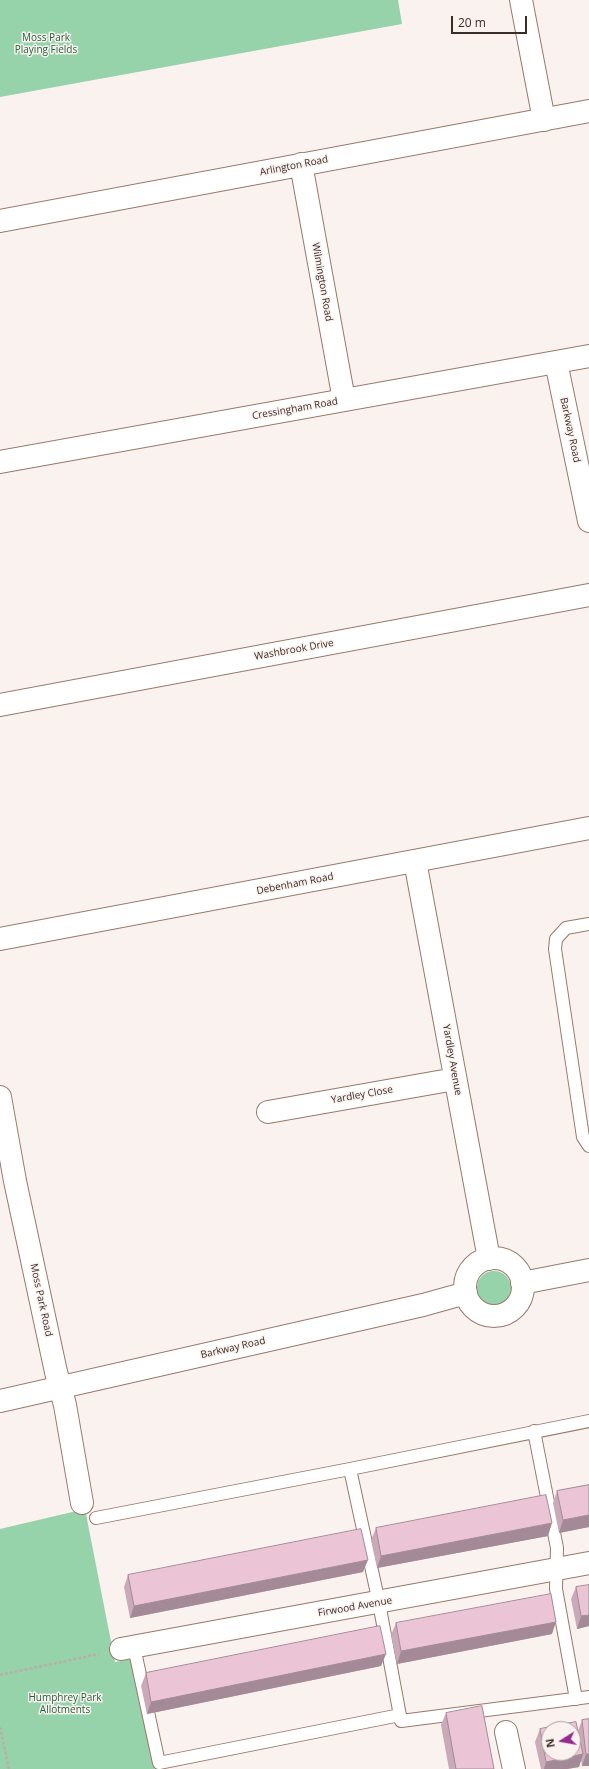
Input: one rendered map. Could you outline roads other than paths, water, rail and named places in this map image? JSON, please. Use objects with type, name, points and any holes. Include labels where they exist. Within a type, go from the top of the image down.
[{"type":"street","points":[[521,0],[544,120]]},
{"type":"street","name":"Arlington Road","points":[[0,221],[589,111]]},
{"type":"street","name":"Wilmington Road","points":[[301,164],[344,400]]},
{"type":"street","name":"Cressingham Road","points":[[0,462],[589,356]]},
{"type":"street","name":"Barkway Road","points":[[556,362],[589,520]]},
{"type":"street","name":"Washbrook Drive","points":[[0,704],[589,595]]},
{"type":"street","name":"Debenham Road","points":[[0,939],[589,828]]},
{"type":"street","name":"Yardley Avenue","points":[[415,861],[489,1259]]},
{"type":"street","name":"Yardley Close","points":[[268,1112],[455,1079]]},
{"type":"street","name":"Moss Park Road","points":[[0,1097],[8,1183],[65,1405],[89,1510]]},
{"type":"street","points":[[489,1259],[502,1260],[514,1267],[522,1282],[522,1292],[519,1302],[513,1309],[500,1315],[485,1315],[476,1310],[470,1303],[466,1294],[468,1275],[473,1267],[480,1262],[489,1259]]},
{"type":"street","points":[[522,1282],[589,1270]]},
{"type":"street","name":"Barkway Road","points":[[0,1401],[416,1307],[466,1294]]},
{"type":"street","name":"Firwood Avenue","points":[[128,1648],[379,1603],[589,1563]]},
{"type":"street","points":[[506,1732],[514,1769]]},
{"type":"lane","points":[[589,924],[566,928],[556,939],[555,949],[584,1137],[589,1146]]},
{"type":"lane","points":[[89,1510],[350,1469],[589,1421]]},
{"type":"lane","points":[[534,1431],[557,1548],[556,1589],[576,1699]]},
{"type":"lane","points":[[350,1469],[379,1603],[401,1721],[589,1697]]},
{"type":"lane","points":[[128,1648],[159,1763],[400,1715]]},
{"type":"park label","name":"Moss Park Playing Fields","points":[[46,44]]},
{"type":"park label","name":"Humphrey Park Allotments","points":[[65,1704]]}]
